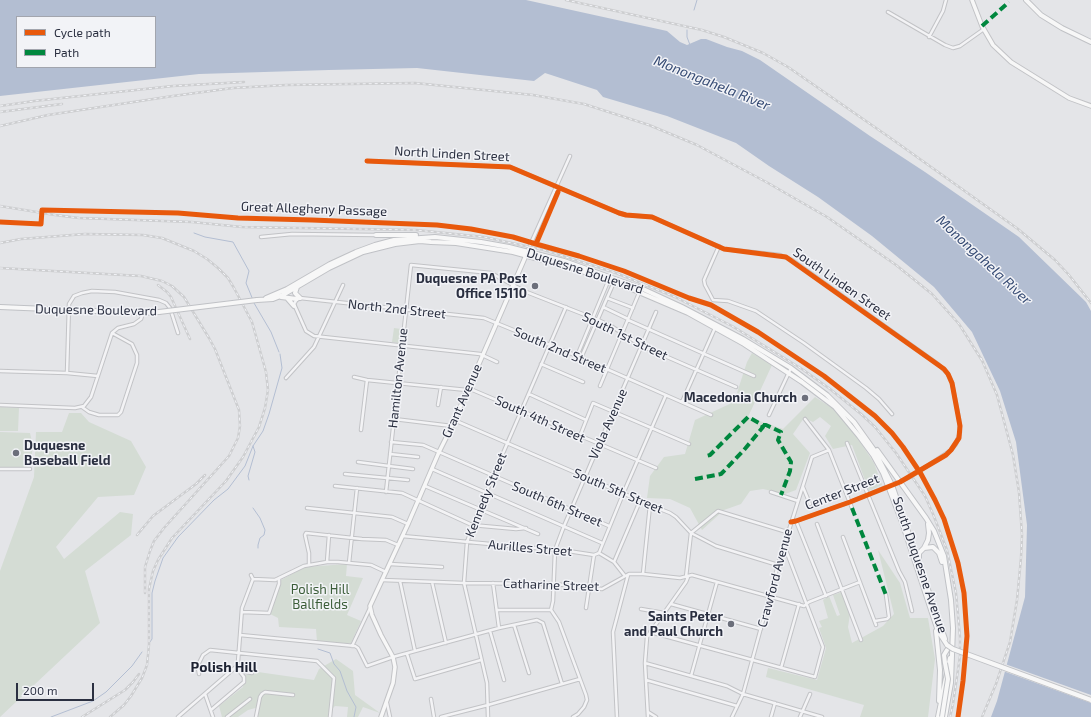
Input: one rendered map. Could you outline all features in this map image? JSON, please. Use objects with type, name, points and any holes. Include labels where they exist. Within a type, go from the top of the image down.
[{"type":"main road","points":[[1026,0],[1041,15],[1062,28],[1091,42]]},
{"type":"main road","points":[[376,235],[435,237],[439,242]]},
{"type":"main road","points":[[376,235],[379,239],[379,246]]},
{"type":"main road","name":"Duquesne Boulevard","points":[[264,299],[287,289],[346,256],[406,239],[435,237],[481,242],[527,254]]},
{"type":"main road","name":"Duquesne Boulevard","points":[[0,308],[143,313],[273,299],[297,288],[342,261],[363,252],[379,246],[411,242],[439,242],[527,254],[564,261],[609,279]]},
{"type":"main road","name":"South Duquesne Avenue","points":[[609,279],[688,313],[790,370],[826,399],[848,421],[873,455],[890,486],[934,620]]},
{"type":"main road","name":"Duquesne Boulevard","points":[[615,281],[643,289],[712,322],[755,346],[827,394],[840,407]]},
{"type":"main road","points":[[297,288],[295,293],[299,298]]},
{"type":"main road","points":[[279,297],[299,298]]},
{"type":"main road","points":[[287,298],[294,306]]},
{"type":"main road","name":"South Duquesne Avenue","points":[[840,407],[854,422],[874,450],[890,486],[919,562],[947,646]]},
{"type":"main road","points":[[854,422],[870,441],[926,518],[934,531],[944,556],[951,600],[953,628],[949,696],[944,717]]},
{"type":"main road","points":[[919,562],[919,553],[924,548],[928,540],[929,527],[926,518]]},
{"type":"main road","points":[[924,548],[933,547],[939,553],[946,576],[950,606],[950,658],[938,717]]},
{"type":"main road","points":[[934,620],[940,636],[947,646],[953,649],[1091,698]]},
{"type":"main road","points":[[934,620],[940,670],[938,717]]},
{"type":"main road","points":[[944,717],[948,679],[944,655],[947,646]]},
{"type":"main road","points":[[947,646],[954,647],[1091,698]]},
{"type":"street","points":[[929,36],[943,11],[946,0]]},
{"type":"street","points":[[972,0],[984,29],[993,45],[1011,62],[1069,98],[1091,106]]},
{"type":"street","points":[[888,12],[945,45],[953,48],[960,46],[984,29]]},
{"type":"street","name":"Grant Avenue","points":[[352,646],[452,426],[570,156]]},
{"type":"street","name":"North Linden Street","points":[[367,161],[510,167],[557,186]]},
{"type":"street","name":"South Linden Street","points":[[557,186],[619,213],[656,219],[729,250],[780,256],[792,260],[944,369],[952,383],[959,418],[960,432],[956,444],[951,450],[900,482]]},
{"type":"street","points":[[261,237],[292,234],[376,235]]},
{"type":"street","points":[[719,246],[704,280],[713,300],[736,303],[756,311],[804,343],[866,388],[879,399],[892,414]]},
{"type":"street","name":"South 1st Street","points":[[411,265],[491,273],[524,291],[598,320],[642,346],[736,387]]},
{"type":"street","name":"Hamilton Avenue","points":[[386,492],[411,265]]},
{"type":"street","points":[[577,356],[609,279]]},
{"type":"street","points":[[581,358],[615,281]]},
{"type":"street","points":[[286,378],[310,353],[343,285]]},
{"type":"street","points":[[66,373],[69,310],[70,303],[74,296],[88,292],[116,292],[155,299],[164,303],[170,308],[178,333]]},
{"type":"street","points":[[600,386],[640,292]]},
{"type":"street","points":[[299,298],[294,306],[308,333],[319,337],[480,354],[497,362]]},
{"type":"street","name":"North 2nd Street","points":[[299,298],[484,318],[497,322]]},
{"type":"street","points":[[607,298],[633,308]]},
{"type":"street","name":"Kennedy Street","points":[[488,717],[487,684],[464,583],[467,542],[472,525],[566,307]]},
{"type":"street","points":[[603,308],[754,376]]},
{"type":"street","name":"Viola Avenue","points":[[551,610],[554,584],[555,550],[656,312]]},
{"type":"street","points":[[0,405],[82,407],[90,399],[112,333],[118,328],[134,324],[141,319],[143,313]]},
{"type":"street","name":"South 2nd Street","points":[[497,322],[711,415]]},
{"type":"street","points":[[682,402],[715,327]]},
{"type":"street","points":[[82,407],[89,412],[99,415],[118,415],[122,412],[137,355],[132,344],[112,333]]},
{"type":"street","points":[[541,364],[583,382]]},
{"type":"street","points":[[769,415],[790,370]]},
{"type":"street","points":[[0,371],[66,373],[98,376]]},
{"type":"street","name":"South 4th Street","points":[[354,377],[367,380],[441,388],[468,389],[656,468]]},
{"type":"street","points":[[361,430],[367,380]]},
{"type":"street","points":[[438,405],[441,388]]},
{"type":"street","points":[[528,394],[586,420]]},
{"type":"street","points":[[617,717],[613,632],[627,575],[614,562],[599,553],[609,526],[666,395]]},
{"type":"street","points":[[580,436],[593,403],[689,444]]},
{"type":"street","points":[[394,420],[452,426]]},
{"type":"street","name":"South 5th Street","points":[[454,420],[650,506],[670,513],[676,517],[691,533],[716,546],[778,565]]},
{"type":"street","points":[[805,420],[829,450],[852,508]]},
{"type":"street","name":"South 6th Street","points":[[391,442],[424,445],[609,526]]},
{"type":"street","points":[[847,443],[898,571],[905,582],[912,611]]},
{"type":"street","name":"Crawford Avenue","points":[[732,717],[743,694],[787,532],[812,457],[829,450]]},
{"type":"street","points":[[390,454],[418,457]]},
{"type":"street","points":[[358,462],[413,469]]},
{"type":"street","points":[[0,469],[30,469]]},
{"type":"street","points":[[432,469],[602,543]]},
{"type":"street","points":[[345,474],[408,480]]},
{"type":"street","name":"Center Street","points":[[791,522],[850,502],[900,482]]},
{"type":"street","points":[[335,486],[402,493],[472,525],[516,529],[526,528]]},
{"type":"street","points":[[425,486],[538,534]]},
{"type":"street","points":[[802,487],[805,490],[810,504]]},
{"type":"street","points":[[349,563],[357,488]]},
{"type":"street","points":[[771,492],[798,501]]},
{"type":"street","points":[[614,562],[640,501]]},
{"type":"street","points":[[643,574],[650,506]]},
{"type":"street","points":[[307,508],[392,517],[408,524]]},
{"type":"street","points":[[648,717],[645,663],[647,637],[686,582],[691,533],[718,511],[787,532]]},
{"type":"street","points":[[796,521],[826,596]]},
{"type":"street","points":[[817,524],[861,640]]},
{"type":"street","points":[[309,565],[306,533],[386,540],[398,545]]},
{"type":"street","points":[[327,562],[329,535]]},
{"type":"street","name":"Aurilles Street","points":[[402,536],[594,555],[599,553]]},
{"type":"street","points":[[843,537],[876,625]]},
{"type":"street","points":[[650,632],[815,677],[823,648],[784,545]]},
{"type":"street","points":[[586,608],[594,555]]},
{"type":"street","points":[[253,579],[270,580],[279,578],[295,569],[327,562],[371,565],[386,572]]},
{"type":"street","points":[[390,564],[442,567]]},
{"type":"street","name":"Catharine Street","points":[[382,580],[554,584],[602,589],[627,575],[643,574],[680,578],[692,575],[804,606],[807,604]]},
{"type":"street","points":[[178,717],[238,664],[242,612],[253,579],[251,575]]},
{"type":"street","points":[[242,612],[269,613],[279,578]]},
{"type":"street","points":[[400,581],[415,651]]},
{"type":"street","points":[[432,582],[446,642]]},
{"type":"street","points":[[691,676],[717,582]]},
{"type":"street","points":[[807,604],[860,582]]},
{"type":"street","points":[[493,583],[499,628]]},
{"type":"street","points":[[875,621],[887,619],[889,617],[886,595]]},
{"type":"street","points":[[671,604],[761,629]]},
{"type":"street","points":[[781,668],[799,604]]},
{"type":"street","points":[[370,606],[372,615],[381,635],[393,657],[395,667],[394,682],[381,717]]},
{"type":"street","points":[[497,610],[551,610],[559,622],[585,690],[586,700],[581,711],[573,717]]},
{"type":"street","points":[[641,610],[664,613]]},
{"type":"street","points":[[240,636],[352,646],[358,648],[367,666],[446,642],[537,620],[543,624],[562,684]]},
{"type":"street","points":[[514,625],[528,673]]},
{"type":"street","points":[[490,631],[504,680]]},
{"type":"street","points":[[199,674],[199,663],[203,656],[209,651],[317,661],[334,678],[330,717]]},
{"type":"street","points":[[408,654],[415,679],[481,660]]},
{"type":"street","points":[[645,663],[727,686],[743,694],[822,717]]},
{"type":"street","points":[[211,710],[243,683],[244,679],[236,667]]},
{"type":"street","points":[[239,671],[252,673]]},
{"type":"street","points":[[441,717],[580,678]]},
{"type":"street","points":[[646,680],[737,706]]},
{"type":"street","points":[[256,717],[260,697],[265,692],[293,695]]},
{"type":"street","points":[[205,694],[213,717]]},
{"type":"street","points":[[800,717],[810,694]]},
{"type":"street","points":[[227,717],[250,699]]},
{"type":"street","points":[[431,699],[434,717]]},
{"type":"street","points":[[387,702],[390,717]]},
{"type":"street","points":[[771,717],[775,703]]},
{"type":"street","points":[[648,711],[656,717]]},
{"type":"green space","points":[[394,328],[401,329],[399,343],[392,342]]},
{"type":"green space","points":[[752,353],[772,365],[748,417],[783,429],[815,397],[835,410],[853,431],[874,463],[882,485],[869,491],[852,445],[833,449],[825,436],[831,426],[820,417],[813,422],[804,418],[793,434],[810,453],[796,490],[785,494],[763,489],[750,491],[741,504],[724,510],[702,530],[690,508],[670,499],[647,498],[650,476],[664,457],[685,454],[695,420],[734,402],[747,362]]},
{"type":"green space","points":[[0,407],[19,408],[18,431],[0,431]]},
{"type":"green space","points":[[69,413],[81,413],[89,422],[131,441],[146,467],[134,495],[98,497],[56,547],[64,559],[120,512],[133,514],[131,535],[85,571],[100,623],[0,717],[0,571],[34,477],[36,432],[62,432]]},
{"type":"green space","name":"Duquesne Baseball Field","points":[[0,432],[30,433],[33,446],[31,460],[26,468],[0,467]]},
{"type":"green space","points":[[878,550],[900,583],[910,618],[928,618],[935,659],[928,717],[860,717],[864,705],[766,677],[768,668],[817,680],[826,648],[819,628],[822,627],[819,621],[828,618],[823,600],[829,596],[837,616],[840,615],[833,595],[842,592],[850,614],[848,627],[852,643],[883,626],[894,614]]},
{"type":"green space","name":"Polish Hill Ballfields","points":[[347,564],[346,576],[363,578],[347,615],[361,621],[351,643],[342,644],[317,642],[316,629],[279,627],[278,618],[270,614],[281,580],[305,567]]},
{"type":"green space","points":[[336,659],[353,671],[355,695],[380,713],[363,707],[358,717],[347,717],[348,707],[335,706],[328,713],[328,717],[258,717],[259,707],[248,710],[238,717],[222,717],[219,706],[243,687],[245,675],[258,672],[314,680],[319,669]]},
{"type":"water","name":"Monongahela River","points":[[0,0],[526,0],[667,31],[680,42],[687,45],[701,39],[706,39],[742,51],[760,60],[1019,237],[1086,302],[1091,311],[1091,717],[991,717],[997,701],[1025,597],[1027,525],[1016,442],[1000,391],[972,332],[934,287],[872,236],[818,197],[736,143],[667,116],[603,97],[597,90],[545,73],[534,81],[417,68],[199,74],[0,96]]},
{"type":"pier","points":[[1005,664],[1091,695],[1091,703],[1003,671]]},
{"type":"waterway","points":[[694,10],[697,0]]},
{"type":"waterway","points":[[687,30],[687,37],[690,45]]},
{"type":"waterway","points":[[194,233],[205,237],[233,242],[249,271],[246,283],[253,300]]},
{"type":"waterway","points":[[254,303],[271,332],[279,352]]},
{"type":"waterway","points":[[150,642],[152,639],[152,593],[163,558],[178,537],[214,500],[228,489],[245,466],[253,446],[263,431],[269,414],[282,368],[280,354]]},
{"type":"waterway","points":[[249,480],[248,476],[255,452],[253,446]]},
{"type":"waterway","points":[[253,508],[260,518],[265,530],[264,535],[260,538],[258,548]]},
{"type":"waterway","points":[[318,649],[330,653],[334,664],[340,671],[347,691],[356,707],[354,717]]},
{"type":"waterway","points":[[51,717],[93,701],[106,692],[132,666],[142,652]]},
{"type":"railway","points":[[566,0],[702,30],[724,37],[763,53],[788,67],[1018,229],[1055,260],[1091,303]]},
{"type":"railway","points":[[0,106],[173,86],[244,82]]},
{"type":"railway","points":[[0,126],[48,115],[173,96],[233,88],[286,85],[415,83],[533,95],[584,104],[649,125],[697,145],[827,217],[896,265],[932,294],[959,324],[983,362]]},
{"type":"railway","points":[[0,112],[62,104]]},
{"type":"railway","points":[[0,206],[79,218],[192,222],[242,227],[416,230],[484,237],[544,250],[616,273],[675,297],[732,326],[802,369],[861,414],[875,427],[896,453],[925,496],[947,550],[956,593],[960,637],[960,656],[950,717]]},
{"type":"railway","points":[[0,243],[21,239],[85,234],[143,235],[162,238],[194,251],[218,268],[228,278],[234,288],[252,322],[266,372],[268,390],[265,408],[259,427],[243,457],[226,481],[172,538],[153,571],[149,589],[149,645],[147,665],[142,678],[131,696],[124,705],[110,717]]},
{"type":"railway","points":[[0,268],[141,276],[162,281],[172,286],[184,297],[215,349],[239,410],[240,426],[238,438],[229,456],[154,541],[145,567],[145,593]]},
{"type":"railway","points":[[158,285],[171,297],[190,339]]},
{"type":"railway","points":[[981,358],[997,395],[1013,455],[1019,492],[1022,535],[1017,600],[1010,642],[996,684],[982,717]]},
{"type":"railway","points":[[137,535],[153,516],[196,484],[205,475]]},
{"type":"railway","points":[[82,717],[125,690],[139,674]]},
{"type":"marked path","points":[[982,26],[1009,2]]},
{"type":"marked path","points":[[695,479],[721,474],[763,427],[761,424],[748,417],[710,455],[706,456]]},
{"type":"marked path","points":[[763,425],[781,432],[778,440],[791,462],[790,471],[781,495]]},
{"type":"marked path","points":[[852,508],[886,595]]},
{"type":"cycle path","points":[[367,161],[510,167],[619,213],[652,217],[724,249],[786,257],[944,369],[952,383],[960,426],[959,438],[951,450],[946,455],[900,482],[850,502],[791,522]]},
{"type":"cycle path","points":[[558,192],[536,244],[624,271],[689,298],[711,305],[758,332],[824,376],[875,416],[892,433],[903,447],[921,474],[935,500],[944,519],[958,563],[964,593],[967,636],[958,717]]},
{"type":"cycle path","name":"Great Allegheny Passage","points":[[0,222],[41,224],[42,210],[178,213],[238,218],[437,225],[471,229],[513,237],[536,244]]},
{"type":"place","name":"Duquesne PA Post Office 15110","points":[[535,286]]},
{"type":"place","name":"Macedonia Church","points":[[805,398]]},
{"type":"place","name":"Duquesne Baseball Field","points":[[16,453]]},
{"type":"place","name":"Saints Peter and Paul Church","points":[[731,624]]},
{"type":"district","name":"Polish Hill","points":[[224,667]]}]
